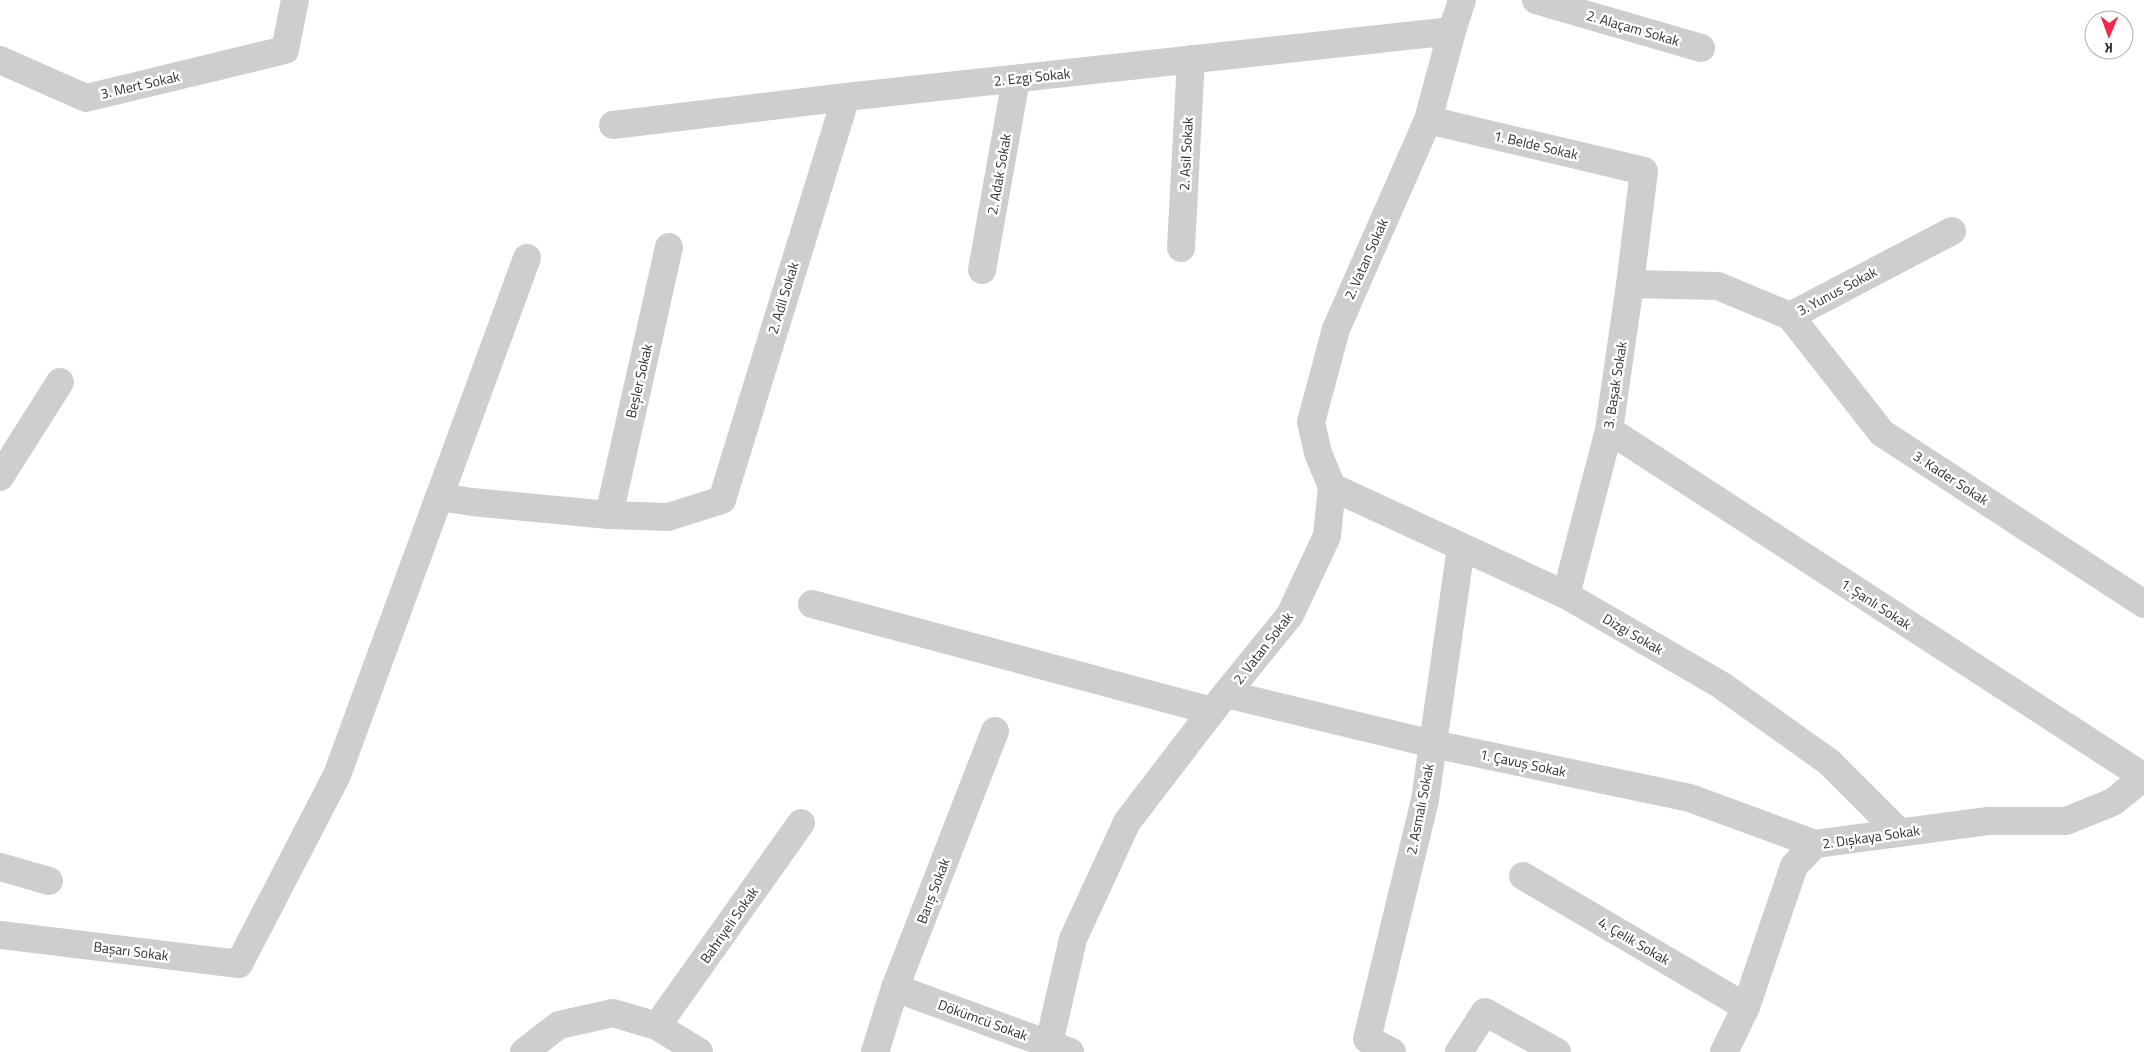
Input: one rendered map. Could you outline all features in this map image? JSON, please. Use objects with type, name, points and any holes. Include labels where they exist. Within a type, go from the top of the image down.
[{"type":"street","name":"3. Mert Sokak","points":[[0,60],[86,98],[285,50],[295,0]]},
{"type":"street","name":"2. Vatan Sokak","points":[[1056,1049],[1073,939],[1127,822],[1219,702],[1290,615],[1327,536],[1332,487],[1318,453],[1311,422],[1336,329],[1428,120],[1462,0]]},
{"type":"street","name":"2. Alaçam Sokak","points":[[1536,0],[1700,48]]},
{"type":"street","name":"2. Ezgi Sokak","points":[[613,125],[846,96],[1452,31]]},
{"type":"street","name":"2. Asil Sokak","points":[[1181,248],[1191,59]]},
{"type":"street","name":"2. Adak Sokak","points":[[982,270],[1016,79]]},
{"type":"street","name":"2. Adil Sokak","points":[[609,516],[668,517],[722,500],[846,96]]},
{"type":"street","name":"1. Belde Sokak","points":[[1428,120],[1644,171]]},
{"type":"street","name":"3. Başak Sokak","points":[[1566,595],[1608,430],[1630,284],[1644,171]]},
{"type":"street","name":"3. Yunus Sokak","points":[[1630,284],[1718,286],[1790,316],[1952,231]]},
{"type":"street","name":"Beşler Sokak","points":[[609,516],[669,247]]},
{"type":"street","points":[[527,258],[439,497],[609,516]]},
{"type":"street","name":"3. Kader Sokak","points":[[1790,316],[1882,433],[2144,604]]},
{"type":"street","points":[[0,477],[60,382]]},
{"type":"street","name":"1. Şanlı Sokak","points":[[1608,430],[2144,777]]},
{"type":"street","name":"Dizgi Sokak","points":[[1332,487],[1566,595],[1721,685],[1829,762],[1900,833]]},
{"type":"street","name":"Başarı Sokak","points":[[12,937],[239,964],[337,775],[439,497]]},
{"type":"street","name":"2. Asmalı Sokak","points":[[1392,1052],[1366,1039],[1425,800],[1461,547]]},
{"type":"street","name":"1. Çavuş Sokak","points":[[812,604],[1219,702],[1433,744],[1690,798],[1815,844]]},
{"type":"street","name":"Barış Sokak","points":[[874,1052],[895,988],[995,731]]},
{"type":"street","name":"2. Dışkaya Sokak","points":[[1724,1052],[1746,1007],[1794,866],[1815,844],[1988,821],[2066,821],[2113,802],[2144,777]]},
{"type":"street","name":"Bahriyeli Sokak","points":[[657,1026],[800,823]]},
{"type":"street","points":[[0,867],[49,881]]},
{"type":"street","name":"4. Çelik Sokak","points":[[1523,876],[1746,1007]]},
{"type":"street","name":"Dökümcü Sokak","points":[[895,988],[1056,1049]]},
{"type":"street","points":[[524,1052],[559,1025],[612,1012],[657,1026],[699,1052]]},
{"type":"street","points":[[1460,1052],[1485,1012],[1557,1052]]}]
